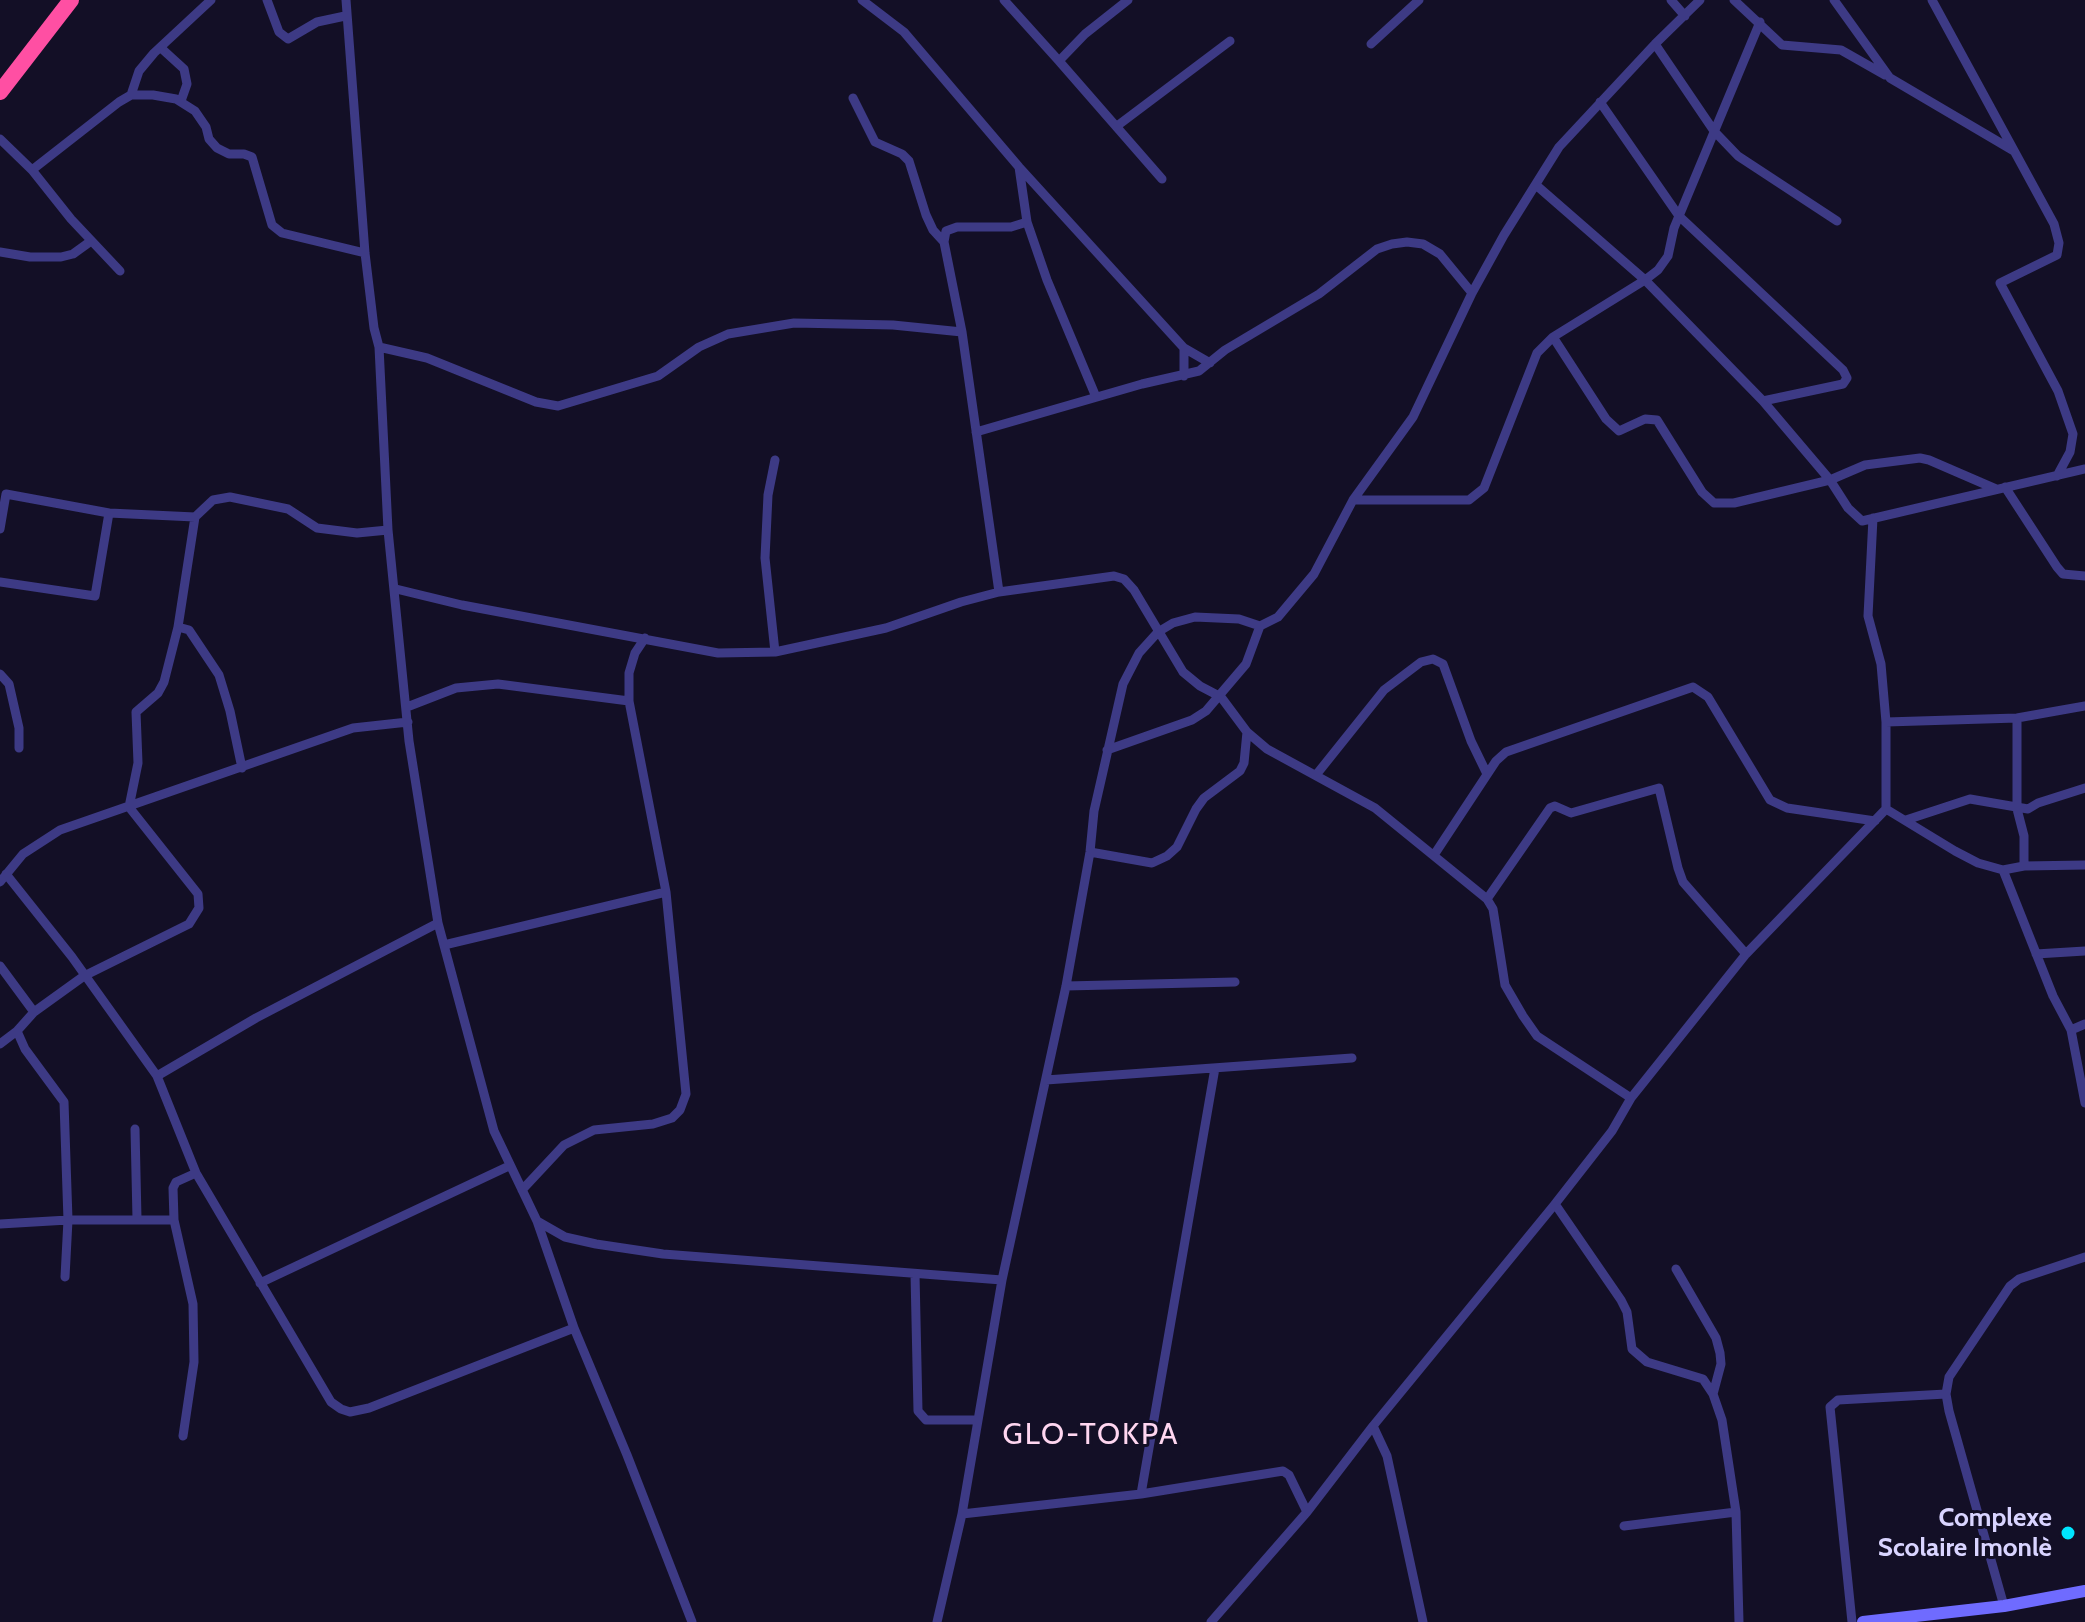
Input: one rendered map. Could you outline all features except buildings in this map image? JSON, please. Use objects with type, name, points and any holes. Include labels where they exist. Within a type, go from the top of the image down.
[{"type":"highway","points":[[0,92],[71,0]]},
{"type":"main road","points":[[1863,1622],[2004,1606],[2085,1591]]},
{"type":"street","points":[[131,95],[139,71],[211,0]]},
{"type":"street","points":[[267,0],[279,32],[288,39],[317,22],[345,16]]},
{"type":"street","points":[[346,0],[365,253],[379,347],[388,530],[408,722],[438,923],[494,1131],[537,1221],[574,1328],[692,1622]]},
{"type":"street","points":[[862,0],[904,32],[1019,167],[1184,348],[1210,363]]},
{"type":"street","points":[[1004,0],[1162,179]]},
{"type":"street","points":[[1059,61],[1085,34],[1128,0]]},
{"type":"street","points":[[1371,44],[1419,0]]},
{"type":"street","points":[[1671,0],[1685,16]]},
{"type":"street","points":[[1107,750],[1192,720],[1221,697],[1246,664],[1260,626],[1278,617],[1314,574],[1353,500],[1413,417],[1472,293],[1559,147],[1700,0]]},
{"type":"street","points":[[1734,0],[1782,45],[1841,50],[2015,152]]},
{"type":"street","points":[[1834,0],[1890,78]]},
{"type":"street","points":[[1932,0],[2054,224],[2059,243],[2057,255],[2000,283],[2058,391],[2073,434],[2070,452],[2057,476]]},
{"type":"street","points":[[1353,500],[1469,500],[1484,488],[1531,363],[1553,337],[1645,280],[1658,270],[1668,256],[1679,216],[1760,22]]},
{"type":"street","points":[[1117,126],[1230,41]]},
{"type":"street","points":[[1655,44],[1714,131],[1738,156],[1837,221]]},
{"type":"street","points":[[161,48],[184,69],[187,84],[181,101]]},
{"type":"street","points":[[32,170],[131,95],[153,95],[181,101],[195,111],[217,148],[229,154],[252,157],[272,225],[282,233],[365,253]]},
{"type":"street","points":[[853,98],[875,142],[902,154],[909,161],[926,215],[933,230],[944,242]]},
{"type":"street","points":[[1600,102],[1679,216],[1843,370],[1847,378],[1843,384],[1763,401]]},
{"type":"street","points":[[0,139],[32,170],[120,271]]},
{"type":"street","points":[[1019,167],[1027,222],[1047,280],[1096,397]]},
{"type":"street","points":[[1536,185],[1645,280],[1763,401],[1862,521],[2085,469]]},
{"type":"street","points":[[999,592],[962,332],[944,242],[946,231],[957,227],[1011,227],[1027,222]]},
{"type":"street","points":[[0,252],[30,257],[61,257],[73,254],[91,241]]},
{"type":"street","points":[[976,432],[1199,371],[1225,350],[1319,294],[1377,249],[1392,244],[1423,244],[1440,254],[1472,293]]},
{"type":"street","points":[[379,347],[427,358],[536,402],[558,406],[658,376],[699,347],[728,334],[794,323],[893,325],[962,332]]},
{"type":"street","points":[[1553,337],[1606,419],[1619,431],[1645,419],[1657,420],[1702,492],[1714,503],[1734,503],[1830,480],[1865,465],[1920,458],[2001,488],[2063,574],[2085,576]]},
{"type":"street","points":[[1184,348],[1184,376]]},
{"type":"street","points":[[775,460],[768,495],[765,558],[775,652]]},
{"type":"street","points":[[0,529],[6,494],[109,513],[195,517]]},
{"type":"street","points":[[0,1044],[34,1012],[84,976],[189,924],[199,908],[198,894],[129,807],[138,763],[136,712],[158,693],[164,682],[178,627],[195,517],[213,500],[230,497],[288,509],[317,528],[357,533],[388,530]]},
{"type":"street","points":[[0,582],[95,596],[109,513]]},
{"type":"street","points":[[1211,1622],[1307,1512],[1373,1426],[1555,1204],[1612,1131],[1631,1098],[1746,954],[1886,809],[1886,722],[1881,664],[1868,616],[1873,518]]},
{"type":"street","points":[[396,589],[462,605],[718,653],[775,652],[886,628],[999,592],[1114,576],[1124,579],[1134,590],[1183,672],[1221,697],[1247,732],[1267,749],[1375,808],[1487,899],[1493,909],[1505,985],[1537,1036],[1631,1098]]},
{"type":"street","points":[[937,1622],[962,1514],[1002,1280],[1066,986],[1090,852],[1094,811],[1123,684],[1139,653],[1158,632],[1173,623],[1195,617],[1239,619],[1260,626]]},
{"type":"street","points":[[178,627],[189,630],[219,675],[242,768]]},
{"type":"street","points":[[522,1190],[564,1145],[594,1130],[653,1124],[672,1118],[680,1110],[686,1094],[666,892],[629,701],[629,673],[635,653],[645,638]]},
{"type":"street","points":[[1316,775],[1384,690],[1421,662],[1433,659],[1443,664],[1471,741],[1487,774]]},
{"type":"street","points":[[0,674],[9,684],[19,728],[19,748]]},
{"type":"street","points":[[407,707],[456,688],[498,684],[629,701]]},
{"type":"street","points":[[1434,855],[1487,774],[1506,752],[1693,687],[1708,697],[1770,800],[1787,808],[1875,821]]},
{"type":"street","points":[[1886,722],[2017,718],[2085,706]]},
{"type":"street","points":[[2017,718],[2017,809],[2024,836],[2024,866]]},
{"type":"street","points":[[408,722],[353,728],[60,830],[23,854],[3,878],[84,976],[157,1076],[196,1173],[331,1402],[350,1412],[369,1408],[574,1328]]},
{"type":"street","points":[[1090,852],[1152,863],[1167,856],[1177,847],[1204,798],[1240,771],[1244,763],[1247,732]]},
{"type":"street","points":[[1487,899],[1550,808],[1555,806],[1571,813],[1659,788],[1683,882],[1746,954]]},
{"type":"street","points":[[1906,820],[1970,799],[2028,809],[2085,788]]},
{"type":"street","points":[[1886,809],[1978,863],[2003,870],[2024,866],[2085,865]]},
{"type":"street","points":[[2003,870],[2036,954],[2071,1030],[2085,1103]]},
{"type":"street","points":[[444,945],[666,892]]},
{"type":"street","points":[[157,1076],[256,1018],[438,923]]},
{"type":"street","points":[[2036,954],[2085,951]]},
{"type":"street","points":[[0,966],[34,1012]]},
{"type":"street","points":[[1066,986],[1235,982]]},
{"type":"street","points":[[2071,1030],[2085,1024]]},
{"type":"street","points":[[17,1031],[25,1049],[64,1102],[68,1220],[65,1277]]},
{"type":"street","points":[[1046,1080],[1352,1058]]},
{"type":"street","points":[[1141,1494],[1215,1068]]},
{"type":"street","points":[[135,1129],[137,1219]]},
{"type":"street","points":[[260,1283],[509,1166]]},
{"type":"street","points":[[183,1436],[194,1362],[193,1304],[174,1220],[173,1188],[176,1182],[196,1173]]},
{"type":"street","points":[[1555,1204],[1621,1300],[1627,1312],[1632,1349],[1641,1360],[1703,1379],[1713,1394],[1722,1420],[1736,1512],[1739,1622]]},
{"type":"street","points":[[0,1224],[68,1220],[174,1220]]},
{"type":"street","points":[[537,1221],[565,1237],[663,1254],[1002,1280]]},
{"type":"street","points":[[2004,1606],[1946,1394],[1949,1377],[2010,1286],[2019,1279],[2085,1257]]},
{"type":"street","points":[[1676,1269],[1716,1338],[1721,1364],[1713,1394]]},
{"type":"street","points":[[915,1274],[918,1411],[926,1420],[977,1420]]},
{"type":"street","points":[[1852,1622],[1830,1407],[1838,1400],[1946,1394]]},
{"type":"street","points":[[1373,1426],[1387,1456],[1423,1622]]},
{"type":"street","points":[[962,1514],[1141,1494],[1283,1471],[1289,1475],[1307,1512]]},
{"type":"street","points":[[1624,1526],[1736,1512]]},
{"type":"place","name":"Complexe Scolaire Imonlè","points":[[2068,1533]]},
{"type":"district","name":"GLO-TOKPA","points":[[1091,1435]]}]
